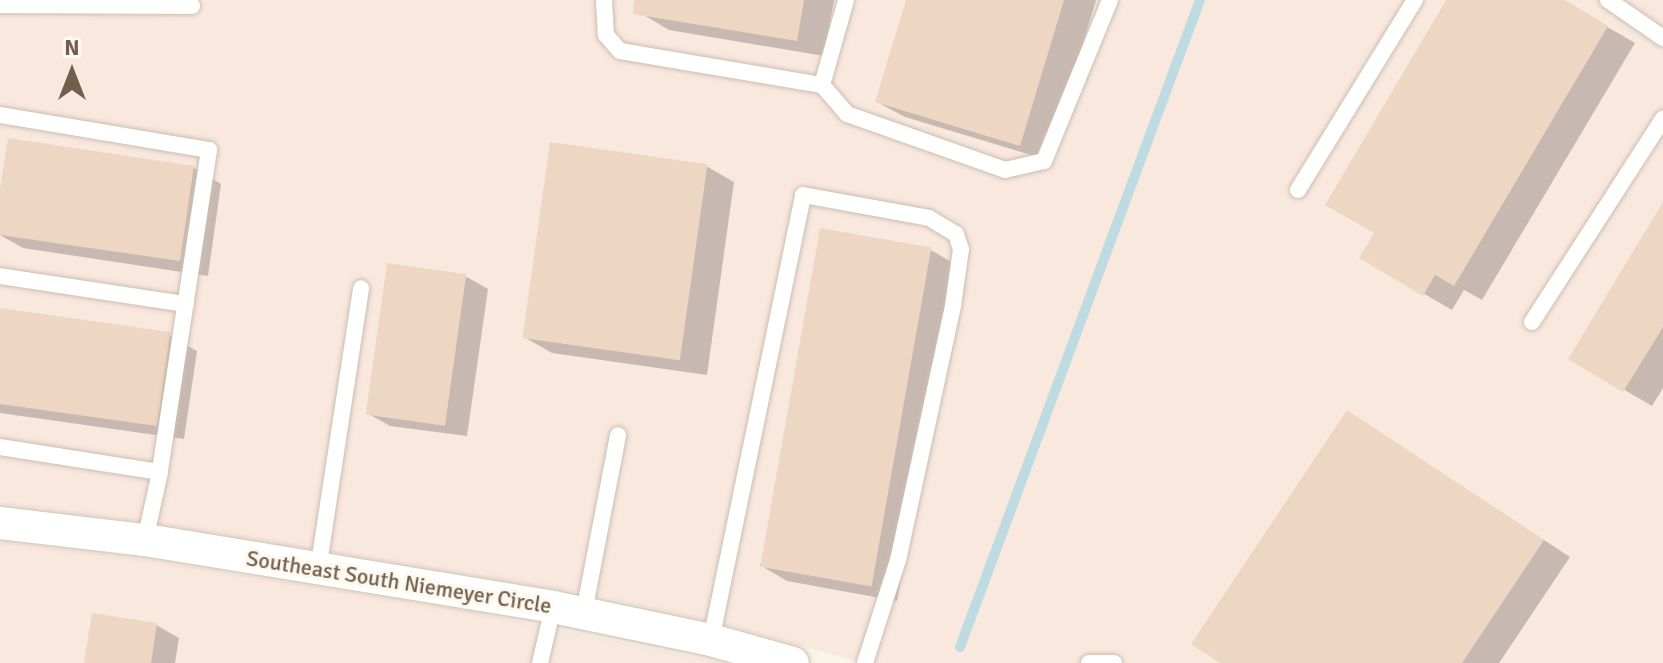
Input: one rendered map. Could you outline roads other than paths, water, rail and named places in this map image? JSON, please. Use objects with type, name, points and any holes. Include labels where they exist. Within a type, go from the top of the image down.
[{"type":"street","name":"Southeast South Niemeyer Circle","points":[[0,523],[145,540],[569,610],[711,640],[761,659],[793,663]]},
{"type":"lane","points":[[604,0],[606,35],[620,51],[822,85],[847,114],[1005,170],[1044,161],[1110,0]]},
{"type":"lane","points":[[822,85],[846,0]]},
{"type":"lane","points":[[1298,190],[1415,0]]},
{"type":"lane","points":[[1608,0],[1663,38]]},
{"type":"lane","points":[[0,5],[192,6]]},
{"type":"lane","points":[[0,115],[209,150],[160,472],[145,540]]},
{"type":"lane","points":[[1532,322],[1663,119]]},
{"type":"lane","points":[[711,640],[803,195],[929,218],[956,234],[961,249],[953,306],[898,560],[865,663]]},
{"type":"lane","points":[[0,276],[186,304]]},
{"type":"lane","points":[[318,570],[361,288]]},
{"type":"lane","points":[[540,663],[569,610],[618,435]]},
{"type":"lane","points":[[0,447],[160,472]]},
{"type":"lane","points":[[1089,663],[1114,663]]},
{"type":"waterway","points":[[960,647],[1200,0]]}]
